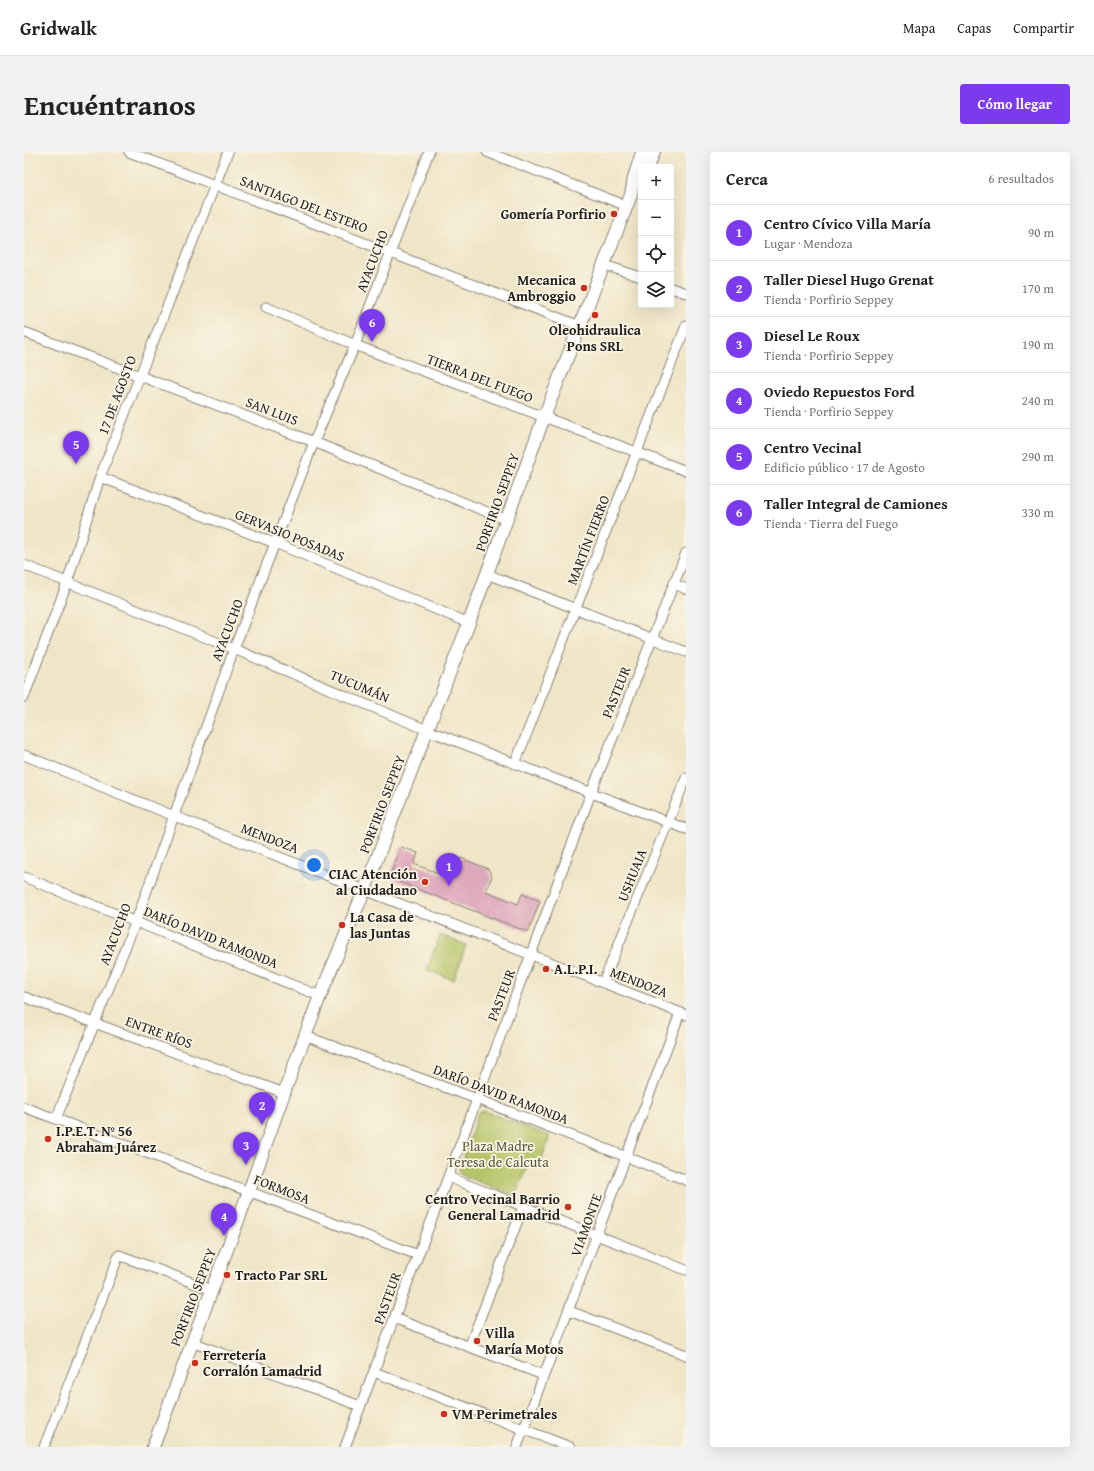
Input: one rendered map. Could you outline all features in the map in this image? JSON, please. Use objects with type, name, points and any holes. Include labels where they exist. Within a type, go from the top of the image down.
[{"type":"main road","name":"PORFIRIO SEPPEY","points":[[153,1447],[320,996],[365,889],[469,623],[544,417],[629,201],[642,152]]},
{"type":"main road","points":[[649,164],[654,152]]},
{"type":"main road","name":"PORFIRIO SEPPEY","points":[[629,201],[638,189]]},
{"type":"street","name":"SANTIAGO DEL ESTERO","points":[[129,152],[580,326]]},
{"type":"street","name":"17 DE AGOSTO","points":[[24,697],[67,583],[100,478],[139,375],[228,152]]},
{"type":"street","name":"AYACUCHO","points":[[56,1119],[136,921],[234,649],[314,442],[355,345],[429,152]]},
{"type":"street","points":[[487,152],[629,201]]},
{"type":"street","points":[[604,265],[638,276]]},
{"type":"street","points":[[674,289],[686,293]]},
{"type":"street","name":"TIERRA DEL FUEGO","points":[[266,307],[355,345],[686,471]]},
{"type":"street","name":"MARTÍN FIERRO","points":[[515,764],[686,326]]},
{"type":"street","name":"SAN LUIS","points":[[24,332],[314,442],[507,520]]},
{"type":"street","name":"GERVASIO POSADAS","points":[[100,478],[275,543],[469,623]]},
{"type":"street","name":"PASTEUR","points":[[345,1447],[448,1177],[591,793],[686,553]]},
{"type":"street","name":"TUCUMÁN","points":[[24,565],[234,649],[427,730],[686,829]]},
{"type":"street","points":[[487,574],[686,652]]},
{"type":"street","points":[[674,584],[686,589]]},
{"type":"street","name":"MENDOZA","points":[[24,755],[174,816],[365,889],[683,1014]]},
{"type":"street","name":"USHUAIA","points":[[603,983],[686,778]]},
{"type":"street","name":"DARÍO DAVID RAMONDA","points":[[24,877],[320,996]]},
{"type":"street","name":"ENTRE RÍOS","points":[[24,997],[284,1092]]},
{"type":"street","name":"VIAMONTE","points":[[516,1447],[569,1311],[626,1156],[683,1014]]},
{"type":"street","name":"DARÍO DAVID RAMONDA","points":[[305,1036],[477,1099],[686,1180]]},
{"type":"street","name":"FORMOSA","points":[[24,1107],[418,1255]]},
{"type":"street","points":[[448,1177],[686,1270]]},
{"type":"street","points":[[469,1347],[524,1207]]},
{"type":"street","points":[[44,1447],[119,1255],[212,1290]]},
{"type":"street","points":[[569,1311],[686,1356]]},
{"type":"street","points":[[394,1318],[543,1375]]},
{"type":"street","points":[[192,1342],[360,1406]]},
{"type":"street","points":[[374,1372],[570,1447]]},
{"type":"green space","points":[[440,935],[466,945],[454,980],[427,970]]},
{"type":"green space","name":"Plaza Madre Teresa de Calcuta","points":[[484,1111],[550,1136],[539,1166],[529,1162],[516,1196],[461,1175],[459,1170],[478,1113]]},
{"type":"building","points":[[401,847],[418,853],[414,864],[448,877],[453,861],[461,858],[488,869],[492,876],[486,891],[518,904],[522,894],[540,901],[528,932],[389,878]]},
{"type":"place","name":"Gomería Porfirio","points":[[614,214]]},
{"type":"place","name":"Mecanica Ambroggio","points":[[584,288]]},
{"type":"place","name":"Oleohidraulica Pons SRL","points":[[595,315]]},
{"type":"place","name":"Taller Integral de Camiones","points":[[372,342]]},
{"type":"place","name":"Centro Vecinal","points":[[76,464]]},
{"type":"place","name":"CIAC Atención al Ciudadano","points":[[425,882]]},
{"type":"place","name":"Centro Cívico Villa María","points":[[449,886]]},
{"type":"place","name":"La Casa de las Juntas","points":[[342,925]]},
{"type":"place","name":"A.L.P.I.","points":[[546,969]]},
{"type":"place","name":"Taller Diesel Hugo Grenat","points":[[262,1125]]},
{"type":"place","name":"I.P.E.T. Nº 56 Abraham Juárez","points":[[48,1139]]},
{"type":"place","name":"Diesel Le Roux","points":[[246,1165]]},
{"type":"place","name":"Centro Vecinal Barrio General Lamadrid","points":[[568,1207]]},
{"type":"place","name":"Oviedo Repuestos Ford","points":[[224,1236]]},
{"type":"place","name":"Tracto Par SRL","points":[[227,1275]]},
{"type":"place","name":"Villa María Motos","points":[[477,1341]]},
{"type":"place","name":"Ferretería Corralón Lamadrid","points":[[195,1363]]},
{"type":"place","name":"VM Perimetrales","points":[[444,1414]]}]
